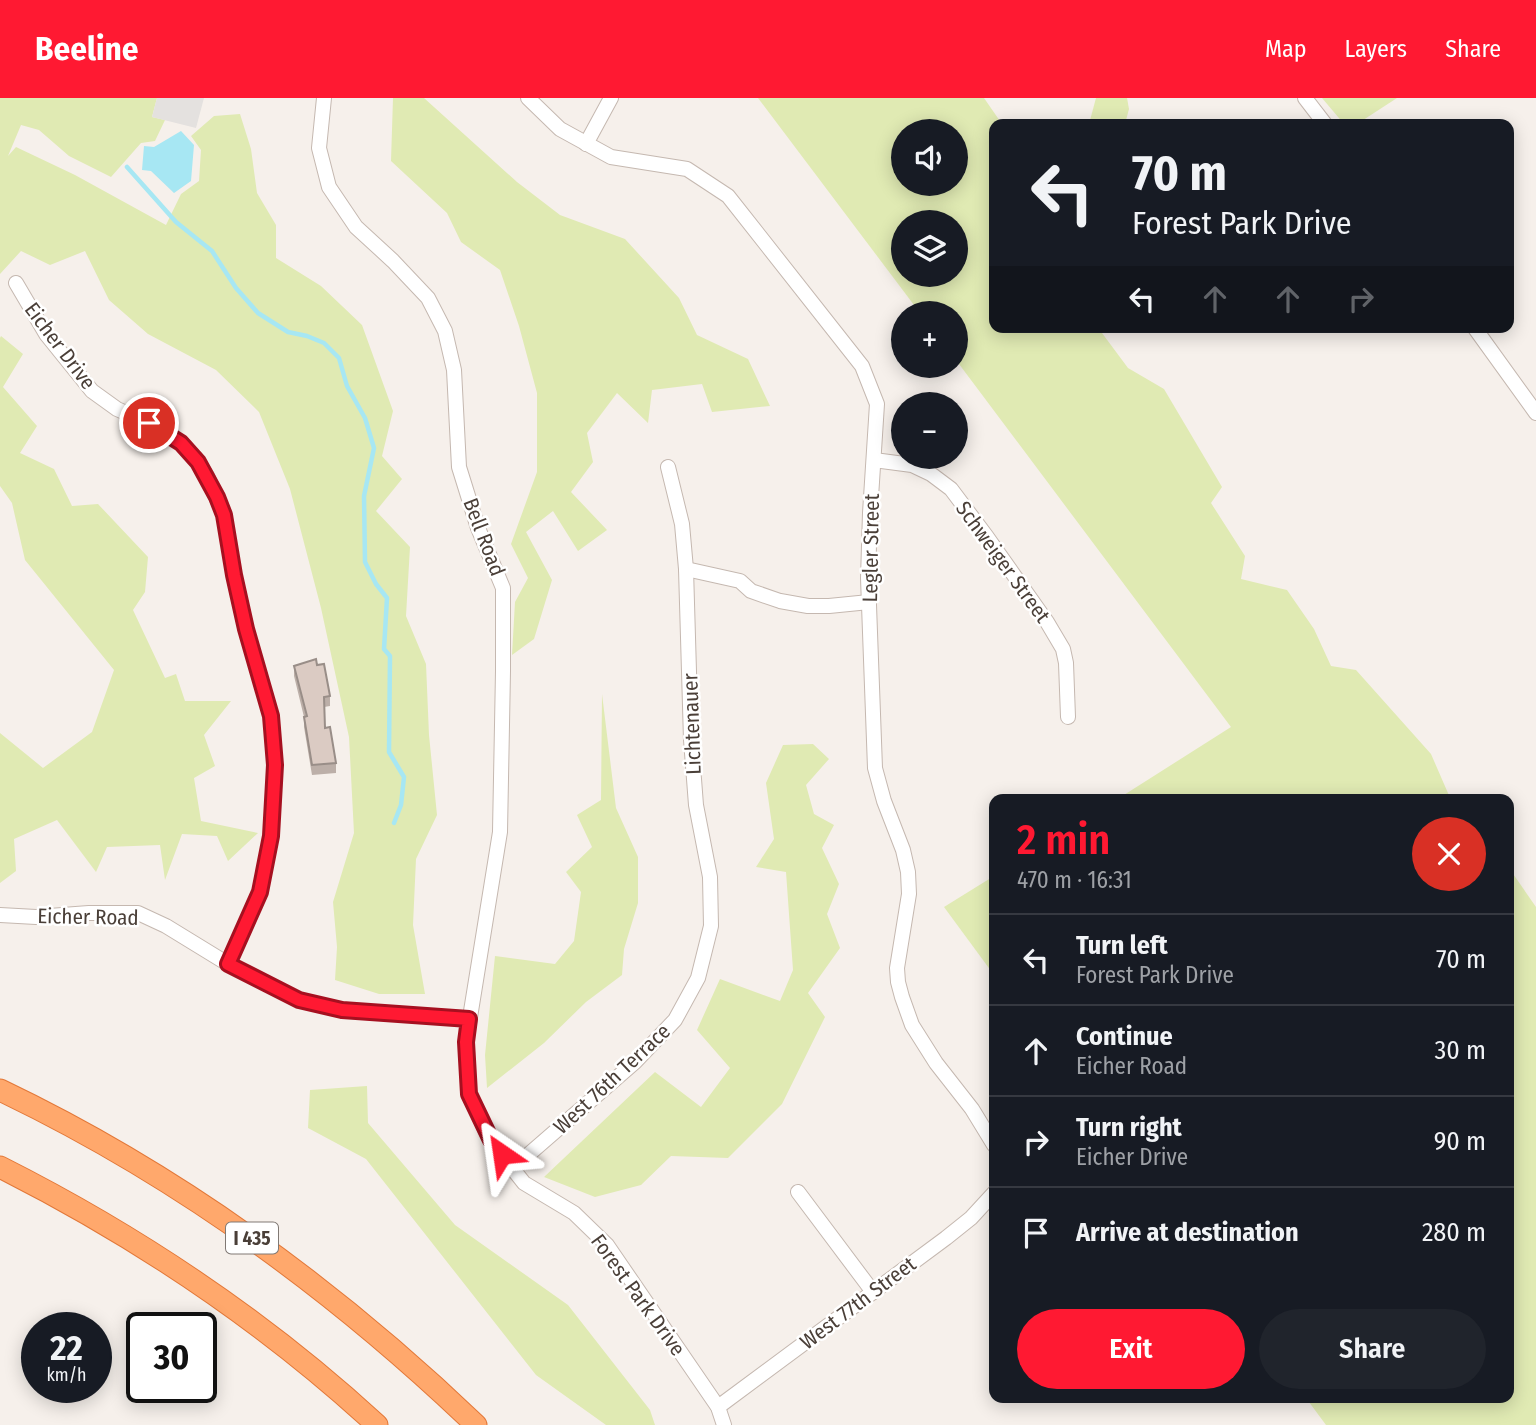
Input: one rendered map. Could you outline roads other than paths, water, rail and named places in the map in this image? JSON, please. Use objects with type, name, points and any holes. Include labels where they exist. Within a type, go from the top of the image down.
[{"type":"highway","name":"I 435","points":[[0,1090],[94,1139],[167,1182],[249,1236],[379,1336],[476,1425]]},
{"type":"highway","points":[[0,1167],[104,1223],[222,1301],[301,1361],[377,1425]]},
{"type":"street","name":"Bell Road","points":[[324,98],[319,148],[329,187],[356,228],[393,261],[428,298],[445,331],[454,370],[459,467],[478,528],[503,588],[500,832],[469,1019]]},
{"type":"street","name":"Legler Street","points":[[528,98],[560,129],[611,157],[687,169],[728,196],[862,366],[877,404],[870,513],[869,602],[875,768],[908,872],[909,894],[897,968],[902,997],[912,1025],[989,1137]]},
{"type":"street","points":[[586,144],[611,98]]},
{"type":"street","points":[[1305,98],[1321,119]]},
{"type":"street","name":"Eicher Drive","points":[[16,283],[46,334],[92,391],[117,409],[149,423],[181,443],[207,476],[224,515],[246,629],[271,716],[275,765],[271,836],[260,892],[228,964]]},
{"type":"street","points":[[1478,333],[1536,413]]},
{"type":"street","name":"Schweiger Street","points":[[874,460],[912,465],[931,474],[951,489],[1047,622],[1063,649],[1068,717]]},
{"type":"street","name":"Lichtenauer","points":[[668,467],[682,524],[687,569],[691,740],[696,805],[710,877],[711,926],[698,978]]},
{"type":"street","points":[[687,569],[740,581],[751,591],[780,601],[808,606],[869,602]]},
{"type":"street","name":"Eicher Road","points":[[0,915],[36,917],[89,913],[138,914],[166,926],[228,964],[299,1000],[342,1010],[469,1019]]},
{"type":"street","name":"West 76th Terrace","points":[[513,1168],[635,1062],[675,1020],[698,978]]},
{"type":"street","name":"Forest Park Drive","points":[[469,1019],[466,1042],[469,1094],[491,1140],[524,1183],[574,1213],[607,1245],[718,1407],[724,1425]]},
{"type":"street","points":[[798,1192],[873,1292]]},
{"type":"street","name":"West 77th Street","points":[[718,1407],[971,1218],[989,1198]]},
{"type":"water","points":[[181,131],[194,145],[191,181],[174,193],[151,171],[142,170],[144,146],[154,147]]},
{"type":"waterway","points":[[127,167],[176,222],[212,251],[236,288],[258,313],[288,332],[324,343],[339,358],[347,386],[365,418],[374,448],[364,496],[365,562],[387,598],[384,649],[390,656],[389,752],[404,777],[401,805],[394,823]]}]
